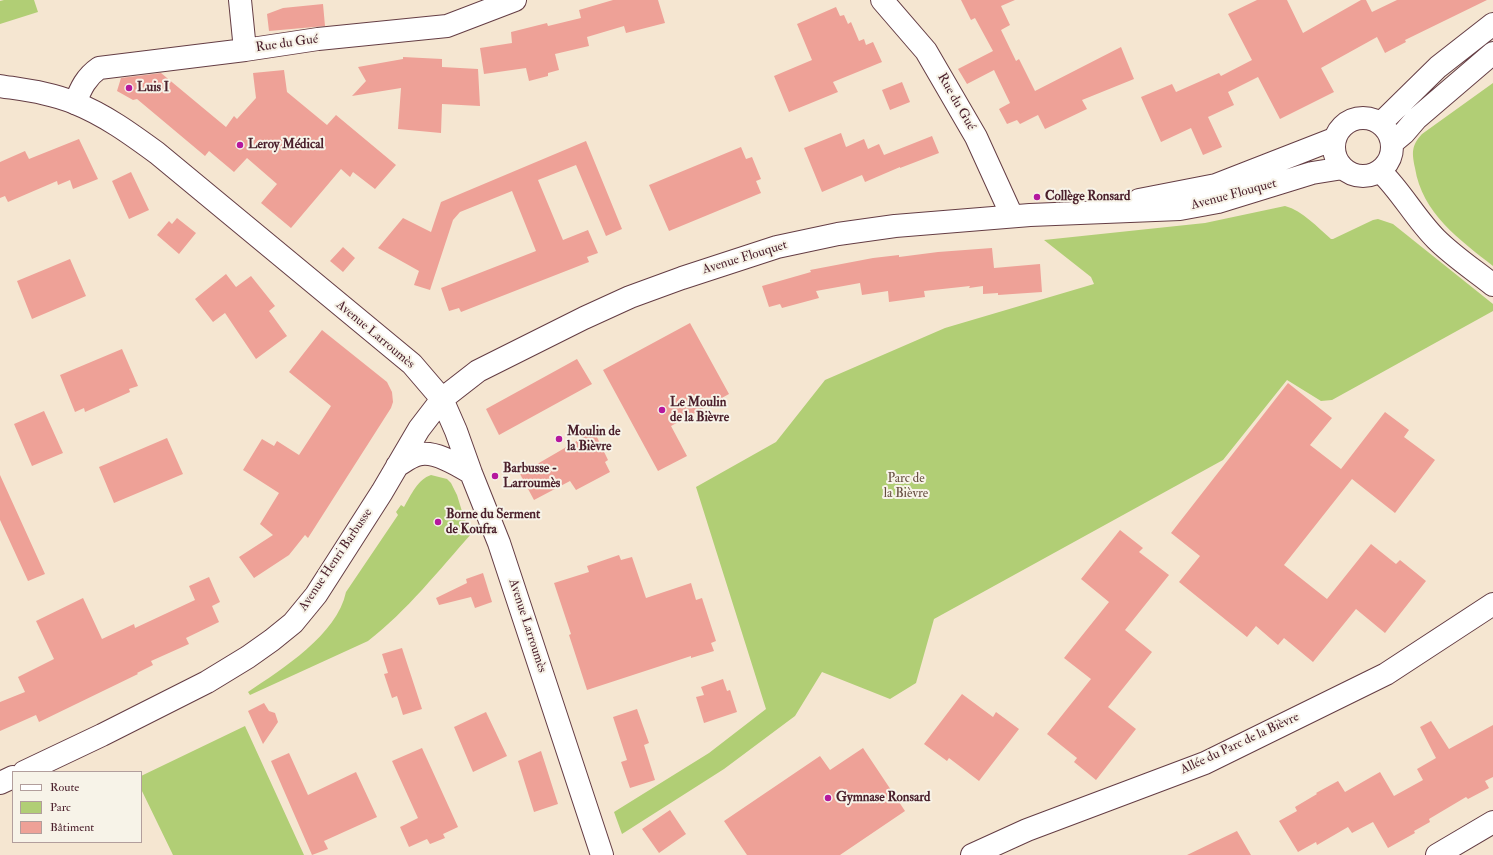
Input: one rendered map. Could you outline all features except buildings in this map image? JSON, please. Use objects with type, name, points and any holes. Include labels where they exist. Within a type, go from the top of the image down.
[{"type":"main road","points":[[240,0],[246,50]]},
{"type":"main road","name":"Rue du Gué","points":[[75,102],[85,81],[90,74],[99,68],[318,40],[447,26],[514,0]]},
{"type":"main road","name":"Rue du Gué","points":[[882,0],[926,51],[976,137],[1012,216]]},
{"type":"main road","points":[[1381,123],[1438,67],[1493,24]]},
{"type":"main road","points":[[1392,143],[1404,133],[1416,119],[1493,53]]},
{"type":"main road","name":"Avenue Larroumès","points":[[0,86],[42,93],[75,102],[119,126],[157,153],[412,364],[442,399],[456,431],[499,543],[602,855]]},
{"type":"main road","points":[[1366,117],[1381,123],[1390,136],[1392,143],[1390,159],[1380,171],[1372,175],[1363,176],[1356,175],[1343,168],[1335,155],[1334,139],[1343,125],[1357,118],[1366,117]]},
{"type":"main road","name":"Avenue Flouquet","points":[[1076,212],[1216,185],[1334,139]]},
{"type":"main road","name":"Avenue Flouquet","points":[[442,399],[478,371],[630,297],[777,247],[838,234],[895,226],[1076,212],[1180,209],[1218,202],[1312,173],[1343,168]]},
{"type":"main road","points":[[1380,171],[1392,183],[1414,213],[1436,239],[1493,285]]},
{"type":"main road","name":"Avenue Henri Barbusse","points":[[26,771],[102,735],[207,682],[248,657],[293,623],[316,595],[351,542],[419,429],[442,399]]},
{"type":"main road","points":[[398,466],[418,454],[423,454],[450,459],[471,473]]},
{"type":"main road","name":"Allée du Parc de la Bièvre","points":[[972,855],[1027,830],[1205,763],[1386,674],[1493,604]]},
{"type":"main road","points":[[0,783],[12,777]]},
{"type":"main road","points":[[1437,855],[1493,822]]},
{"type":"green space","points":[[34,0],[38,12],[0,24],[0,1]]},
{"type":"green space","points":[[1493,83],[1493,266],[1468,246],[1444,224],[1434,212],[1419,184],[1413,158],[1413,150],[1418,138],[1422,134]]},
{"type":"green space","name":"Parc de la Bièvre","points":[[1285,206],[1304,215],[1331,239],[1373,220],[1378,219],[1393,224],[1493,304],[1493,311],[1332,400],[1321,401],[1287,380],[1223,460],[934,619],[916,683],[890,699],[822,672],[795,716],[724,769],[622,834],[614,812],[709,753],[766,709],[696,487],[776,442],[825,380],[945,328],[1094,284],[1091,277],[1044,240],[1205,223]]},
{"type":"green space","points":[[431,475],[447,479],[451,483],[457,495],[464,518],[472,533],[435,576],[396,617],[368,641],[250,695],[248,692],[292,662],[332,623],[341,608],[346,592],[398,515],[396,512],[401,505],[404,507],[422,480]]},
{"type":"green space","points":[[245,726],[304,855],[173,855],[142,791],[142,776]]},
{"type":"place","name":"Luis I","points":[[129,88]]},
{"type":"place","name":"Leroy Médical","points":[[240,145]]},
{"type":"place","name":"Collège Ronsard","points":[[1037,197]]},
{"type":"place","name":"Le Moulin de la Bièvre","points":[[662,410]]},
{"type":"place","name":"Moulin de la Bièvre","points":[[559,439]]},
{"type":"place","name":"Barbusse - Larroumès","points":[[495,476]]},
{"type":"place","name":"Borne du Serment de Koufra","points":[[438,522]]},
{"type":"place","name":"Gymnase Ronsard","points":[[828,798]]}]
